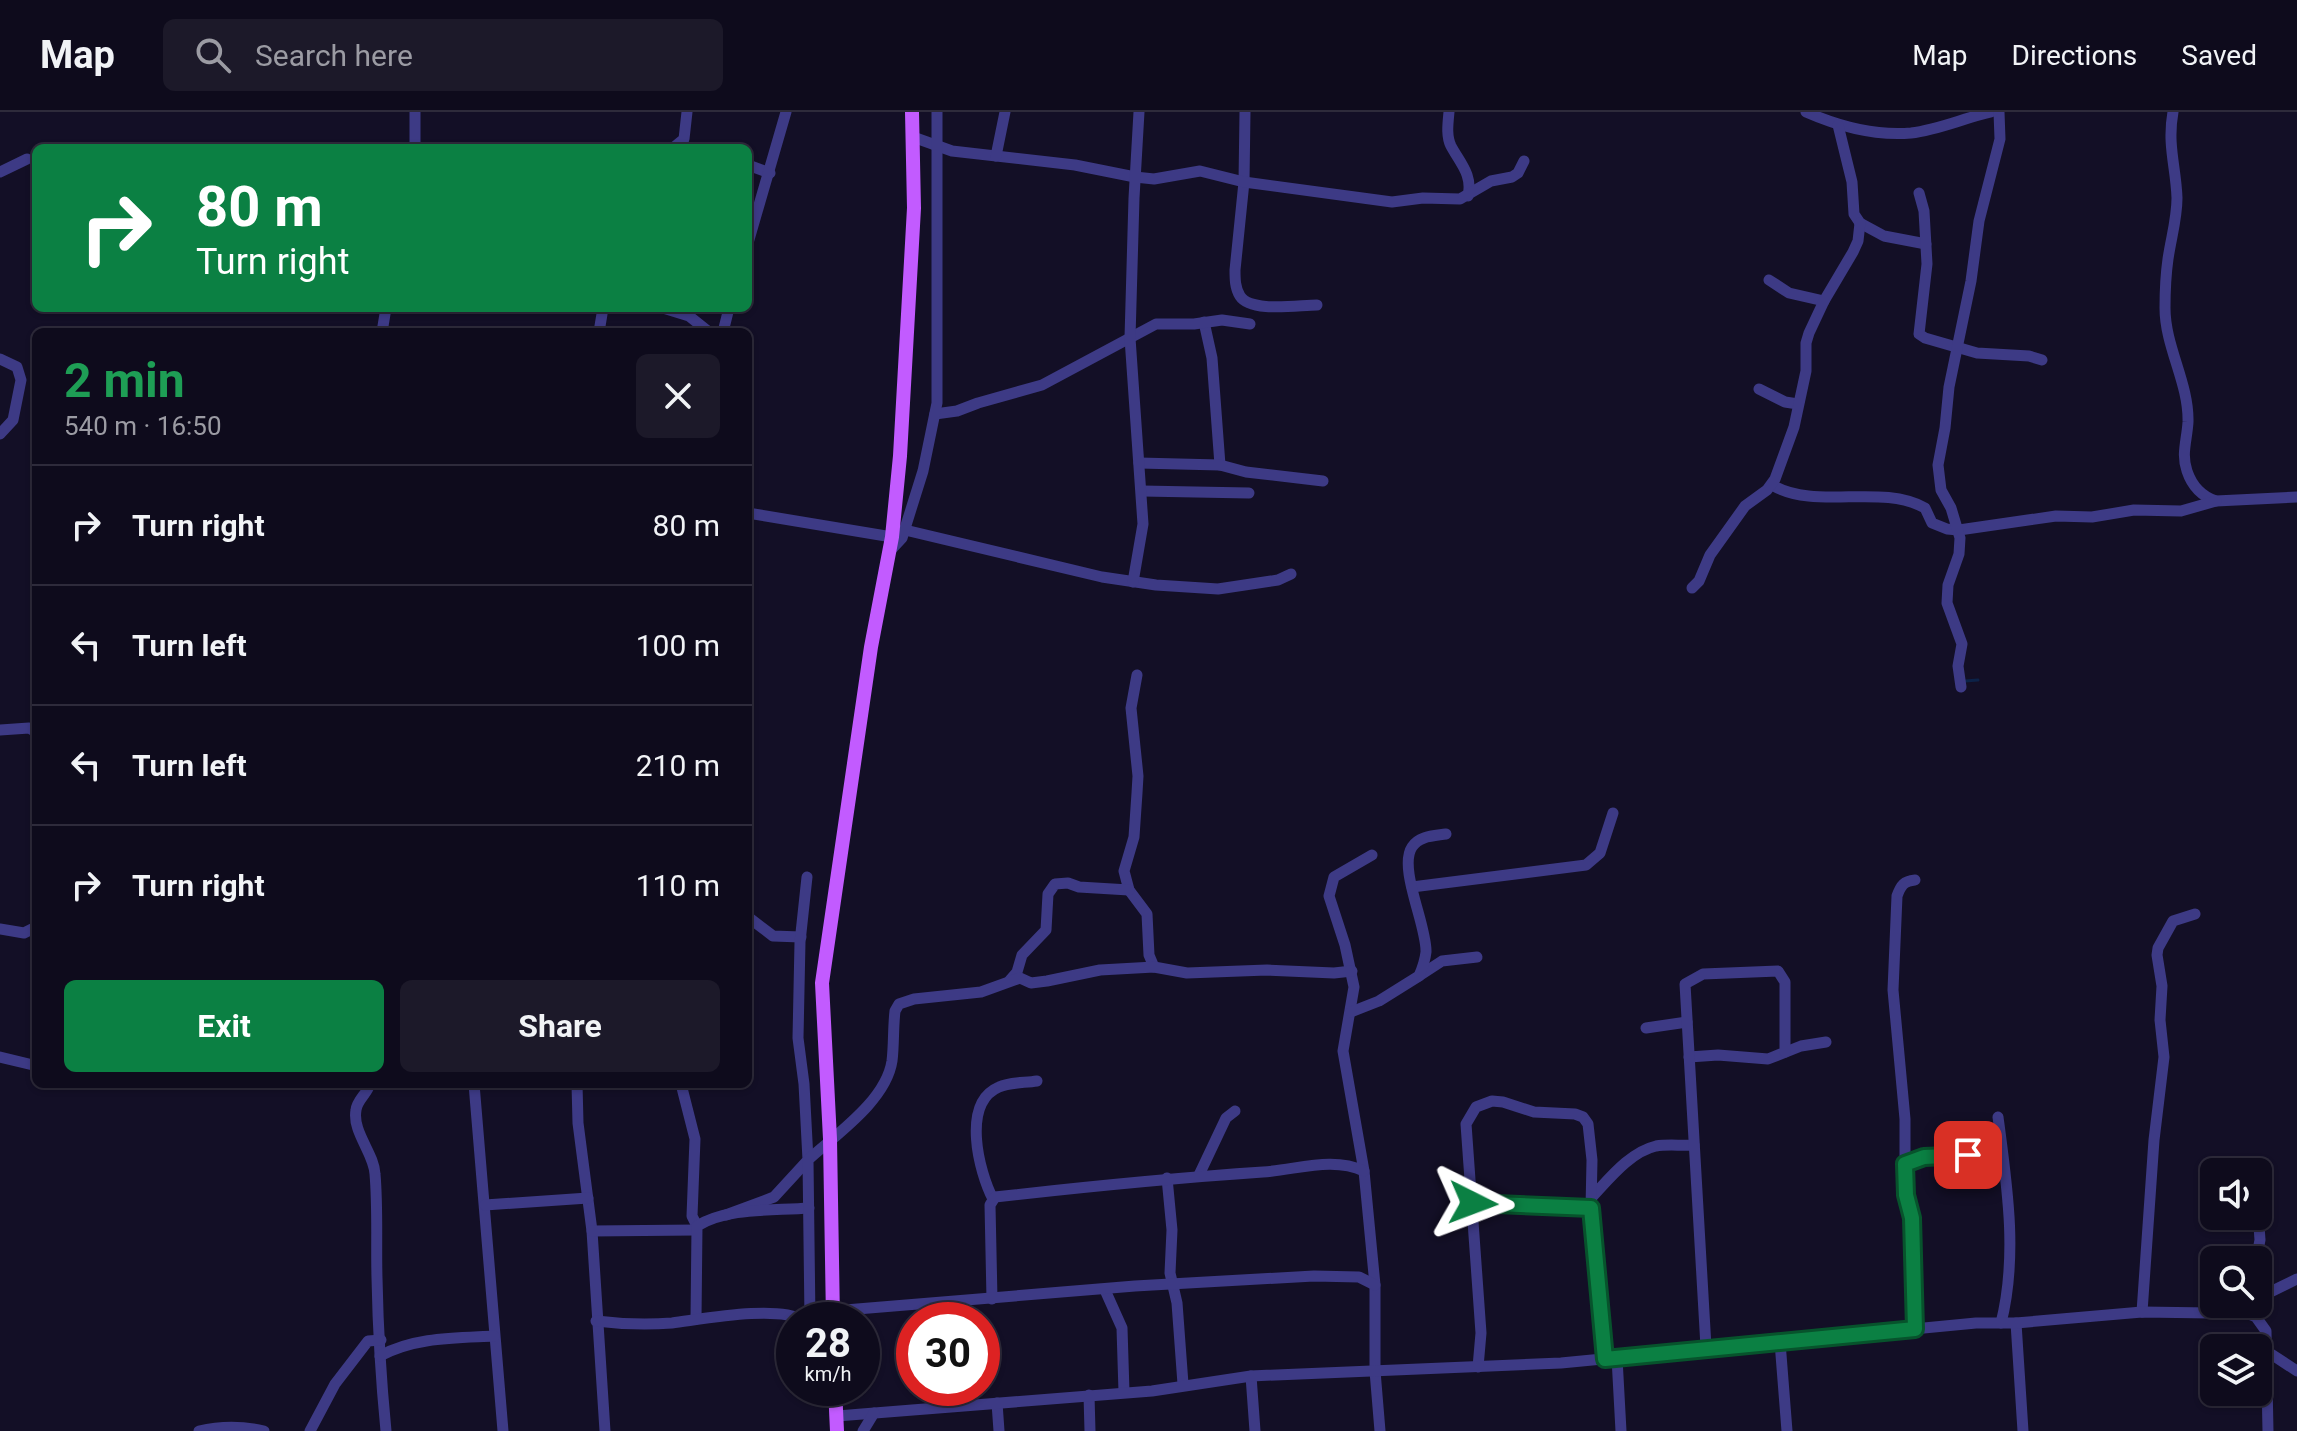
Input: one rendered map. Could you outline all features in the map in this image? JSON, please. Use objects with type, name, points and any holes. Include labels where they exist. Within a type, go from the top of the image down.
[{"type":"main road","points":[[833,1302],[830,1139],[822,983],[871,647],[889,552],[898,533],[914,208],[912,112]]},
{"type":"street","points":[[415,112],[415,144]]},
{"type":"street","points":[[678,144],[684,139],[687,112]]},
{"type":"street","points":[[752,230],[786,112]]},
{"type":"street","points":[[898,533],[923,471],[935,414],[939,344],[937,112]]},
{"type":"street","points":[[996,156],[1005,112]]},
{"type":"street","points":[[1133,582],[1143,524],[1130,338],[1139,112]]},
{"type":"street","points":[[1245,112],[1244,182],[1235,270],[1239,295],[1249,304],[1263,307],[1317,305]]},
{"type":"street","points":[[1449,112],[1449,144],[1467,174],[1470,187],[1468,196]]},
{"type":"street","points":[[1806,112],[1819,114],[1838,125],[1888,133],[1910,133],[1991,112]]},
{"type":"street","points":[[1961,681],[1958,666],[1962,644],[1947,603],[1948,585],[1959,554],[1959,530],[1941,490],[1938,465],[1979,221],[2000,139],[1999,112]]},
{"type":"street","points":[[2173,112],[2170,145],[2177,196],[2168,260],[2166,318],[2187,413],[2186,467],[2195,486],[2207,498],[2216,501]]},
{"type":"street","points":[[1838,125],[1852,182],[1854,214],[1860,223],[1884,236],[1926,244]]},
{"type":"street","points":[[913,137],[960,153],[1075,165],[1135,177],[1154,179],[1200,171],[1244,182],[1392,202],[1423,198],[1451,200],[1468,196],[1491,181],[1518,173],[1524,161]]},
{"type":"street","points":[[0,172],[27,159]]},
{"type":"street","points":[[752,166],[770,173]]},
{"type":"street","points":[[1919,193],[1923,201],[1927,285],[1918,331],[1925,338],[1993,356],[2029,356],[2042,360]]},
{"type":"street","points":[[1692,588],[1699,581],[1710,555],[1745,506],[1772,485],[1790,443],[1806,371],[1806,343],[1824,301],[1858,241],[1860,223]]},
{"type":"street","points":[[1769,280],[1789,293],[1824,301]]},
{"type":"street","points":[[676,312],[689,316],[704,328]]},
{"type":"street","points":[[935,414],[957,411],[1042,385],[1156,324],[1222,320],[1250,324]]},
{"type":"street","points":[[1204,322],[1212,358],[1220,465]]},
{"type":"street","points":[[0,359],[17,367],[21,380],[13,420],[0,434]]},
{"type":"street","points":[[1759,389],[1785,402],[1798,404]]},
{"type":"street","points":[[1139,463],[1220,465],[1246,472],[1286,474],[1323,481]]},
{"type":"street","points":[[1772,485],[1779,490],[1813,496],[1873,497],[1915,503],[1925,508],[1932,523],[1959,530],[2019,524],[2056,516],[2092,517],[2134,510],[2161,513],[2216,501],[2297,497]]},
{"type":"street","points":[[1142,491],[1249,493]]},
{"type":"street","points":[[752,514],[898,533],[1102,577],[1184,588],[1218,589],[1278,580],[1291,574]]},
{"type":"street","points":[[1137,675],[1131,708],[1137,793],[1133,845],[1124,871],[1129,890],[1147,914],[1149,955],[1154,967]]},
{"type":"street","points":[[0,730],[32,730]]},
{"type":"street","points":[[1412,887],[1586,865],[1600,853],[1613,813]]},
{"type":"street","points":[[1419,976],[1426,950],[1412,887],[1411,848],[1421,839],[1446,834]]},
{"type":"street","points":[[1372,855],[1334,877],[1329,889],[1330,903],[1352,971],[1354,987],[1343,1051],[1364,1171],[1375,1285],[1375,1371],[1380,1431]]},
{"type":"street","points":[[807,877],[801,937],[798,1038],[808,1160],[810,1302]]},
{"type":"street","points":[[1915,880],[1900,886],[1897,896],[1893,969],[1905,1119],[1906,1195],[1912,1218],[1915,1329]]},
{"type":"street","points":[[1010,981],[1017,972],[1022,955],[1046,930],[1048,894],[1055,884],[1129,890]]},
{"type":"street","points":[[2142,1312],[2154,1140],[2164,1057],[2160,1020],[2162,986],[2157,955],[2173,921],[2195,914]]},
{"type":"street","points":[[752,920],[773,936],[801,937]]},
{"type":"street","points":[[0,929],[24,933],[32,929]]},
{"type":"street","points":[[1351,1012],[1379,1001],[1442,961],[1477,957]]},
{"type":"street","points":[[726,1215],[774,1197],[808,1160],[864,1110],[892,1062],[895,1011],[899,1004],[914,999],[981,992],[1021,978],[1031,983],[1089,972],[1154,967],[1187,973],[1352,971]]},
{"type":"street","points":[[1706,1347],[1685,984],[1693,978],[1736,972],[1778,971],[1785,982],[1785,1052]]},
{"type":"street","points":[[1646,1028],[1687,1022]]},
{"type":"street","points":[[1689,1057],[1776,1058],[1801,1046],[1826,1042]]},
{"type":"street","points":[[0,1057],[32,1065]]},
{"type":"street","points":[[993,1199],[985,1183],[977,1142],[975,1125],[978,1114],[989,1094],[999,1087],[1037,1081]]},
{"type":"street","points":[[368,1088],[358,1102],[356,1116],[375,1170],[381,1340],[379,1370],[386,1431]]},
{"type":"street","points":[[474,1088],[503,1431]]},
{"type":"street","points":[[577,1088],[578,1123],[592,1231],[605,1431]]},
{"type":"street","points":[[682,1088],[695,1139],[692,1216],[697,1228],[696,1319]]},
{"type":"street","points":[[1478,1367],[1481,1333],[1466,1124],[1476,1107],[1492,1101],[1534,1112],[1583,1117],[1591,1137],[1591,1203],[1621,1431]]},
{"type":"street","points":[[1199,1175],[1226,1118],[1235,1111]]},
{"type":"street","points":[[1998,1117],[2009,1193],[2008,1291],[2001,1323]]},
{"type":"street","points":[[1473,1203],[1591,1203],[1623,1165],[1646,1150],[1657,1146],[1694,1145]]},
{"type":"street","points":[[1905,1164],[1924,1157],[2002,1154]]},
{"type":"street","points":[[993,1199],[1336,1162],[1364,1171]]},
{"type":"street","points":[[1167,1178],[1172,1230],[1170,1273],[1174,1286],[1183,1384]]},
{"type":"street","points":[[485,1205],[588,1198]]},
{"type":"street","points":[[992,1299],[990,1205],[993,1199]]},
{"type":"street","points":[[592,1231],[697,1228],[713,1217],[809,1208]]},
{"type":"street","points":[[880,1311],[992,1299],[1314,1276],[1359,1277],[1375,1285]]},
{"type":"street","points":[[2272,1291],[2297,1279]]},
{"type":"street","points":[[1105,1290],[1122,1328],[1124,1392]]},
{"type":"street","points":[[1000,1403],[1152,1391],[1251,1376],[1611,1359],[1706,1347],[1915,1329],[2200,1310]]},
{"type":"street","points":[[596,1321],[668,1323],[776,1313]]},
{"type":"street","points":[[2016,1323],[2023,1431]]},
{"type":"street","points":[[380,1356],[408,1345],[494,1336]]},
{"type":"street","points":[[310,1431],[335,1384],[368,1341],[381,1340]]},
{"type":"street","points":[[1780,1342],[1787,1431]]},
{"type":"street","points":[[2272,1355],[2297,1371]]},
{"type":"street","points":[[1251,1376],[1255,1431]]},
{"type":"street","points":[[1089,1395],[1090,1431]]},
{"type":"street","points":[[837,1423],[874,1413],[960,1406]]},
{"type":"street","points":[[997,1406],[999,1431]]},
{"type":"street","points":[[2268,1406],[2268,1431]]},
{"type":"street","points":[[863,1431],[874,1413]]},
{"type":"street","points":[[199,1431],[232,1428],[264,1431]]},
{"type":"waterway","points":[[1965,681],[1978,680]]},
{"type":"route","points":[[1473,1203],[1591,1208],[1605,1359],[1915,1329],[1912,1218],[1906,1195],[1905,1164],[1924,1157],[1968,1155]]}]
